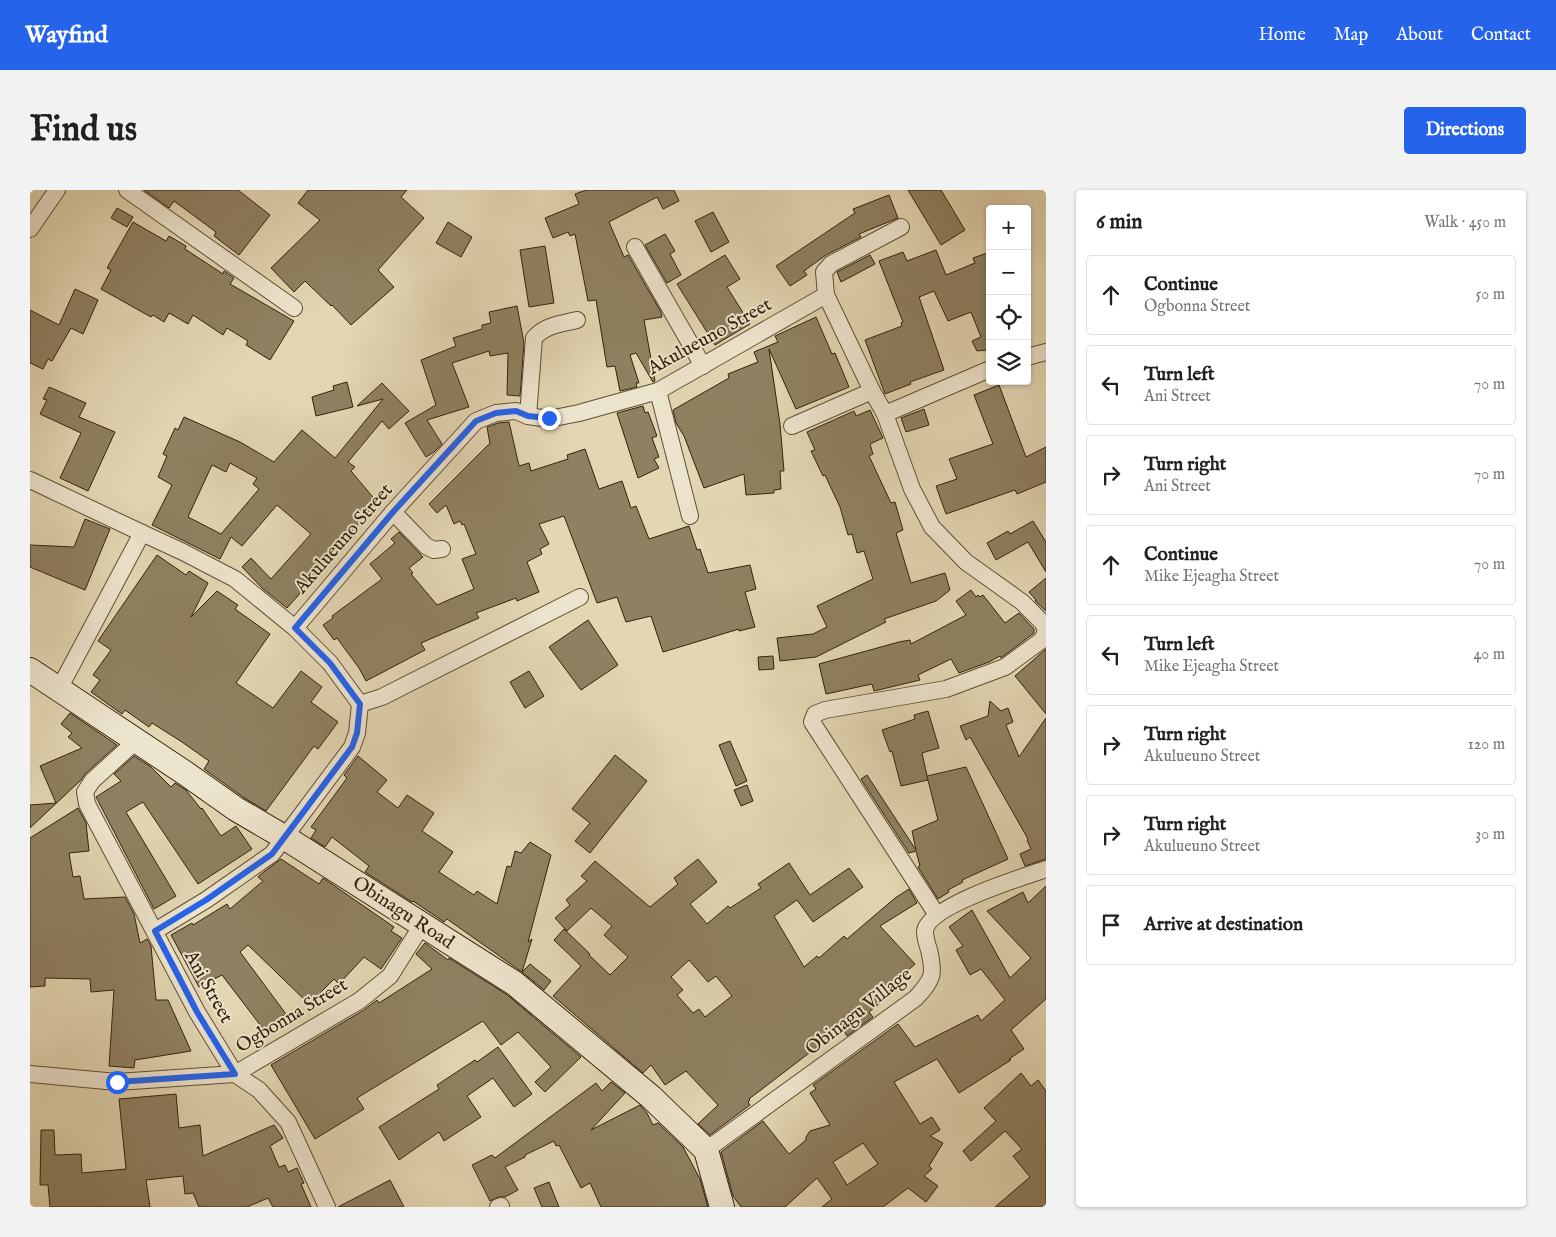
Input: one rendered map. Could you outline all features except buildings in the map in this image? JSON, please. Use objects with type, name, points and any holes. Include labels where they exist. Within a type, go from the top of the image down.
[{"type":"street","points":[[30,229],[57,190]]},
{"type":"street","points":[[127,190],[294,308]]},
{"type":"street","points":[[901,227],[831,264],[824,272],[826,296],[885,414],[912,489],[932,527],[966,562],[1022,602],[1043,623],[1046,631],[1042,640],[1005,667],[946,689],[825,710],[814,714],[812,722],[937,915],[963,900],[1046,869]]},
{"type":"street","points":[[635,247],[703,366]]},
{"type":"street","name":"Akulueuno Street","points":[[295,628],[393,512],[476,421],[496,413],[516,411],[528,416],[549,418],[579,413],[658,391],[826,296]]},
{"type":"street","points":[[528,416],[534,338],[541,330],[550,326],[577,320]]},
{"type":"street","points":[[1031,356],[1046,352]]},
{"type":"street","points":[[885,414],[986,371]]},
{"type":"street","points":[[658,391],[690,516]]},
{"type":"street","points":[[792,426],[872,391]]},
{"type":"street","points":[[30,480],[183,552],[235,579],[295,628],[330,663],[360,704],[357,733],[352,747],[272,854],[206,900],[155,931]]},
{"type":"street","points":[[393,512],[426,546],[434,550],[442,550]]},
{"type":"street","points":[[59,688],[142,533]]},
{"type":"street","points":[[360,704],[382,698],[580,597]]},
{"type":"street","name":"Obinagu Road","points":[[30,670],[236,809],[284,837],[514,983],[651,1097],[706,1150]]},
{"type":"street","name":"Ani Street","points":[[136,741],[92,781],[85,792],[87,804],[197,1012],[235,1074],[259,1090],[288,1122],[327,1207]]},
{"type":"street","name":"Obinagu Village","points":[[706,1150],[916,998],[929,984],[933,968],[925,930],[930,919],[937,915]]},
{"type":"street","name":"Ogbonna Street","points":[[30,1074],[117,1082],[235,1074],[365,996],[390,976],[422,925]]},
{"type":"street","points":[[706,1150],[722,1207]]},
{"type":"route","points":[[117,1082],[235,1074],[197,1012],[155,931],[206,900],[272,854],[352,747],[357,733],[360,704],[330,663],[295,628],[393,512],[476,421],[496,413],[516,411],[528,416],[549,418]]}]
